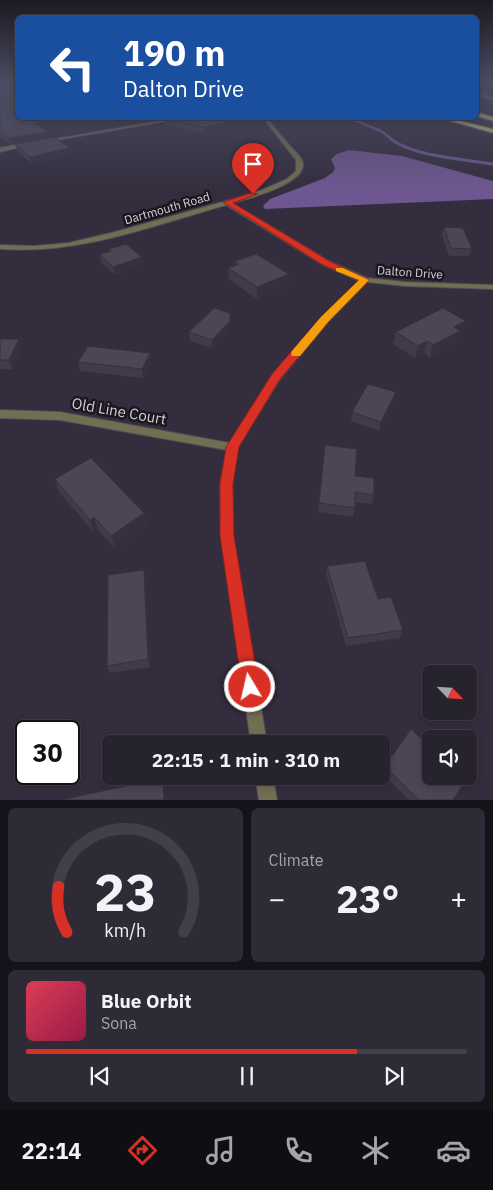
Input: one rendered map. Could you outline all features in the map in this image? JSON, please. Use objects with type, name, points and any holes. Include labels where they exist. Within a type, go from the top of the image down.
[{"type":"highway","points":[[451,120],[493,131]]},
{"type":"street","points":[[0,150],[171,120]]},
{"type":"street","name":"Dartmouth Road","points":[[0,247],[34,248],[89,241],[266,190],[292,178],[300,167],[299,160],[267,120]]},
{"type":"street","name":"Dalton Drive","points":[[227,202],[326,263],[365,280],[493,287]]},
{"type":"street","points":[[258,735],[227,536],[226,484],[232,447],[276,377],[325,320],[365,280]]},
{"type":"street","name":"Old Line Court","points":[[0,414],[68,417],[232,447]]},
{"type":"street","points":[[266,785],[268,800]]},
{"type":"shaded area","points":[[349,150],[402,156],[493,181],[493,199],[265,209],[263,206],[270,199],[325,178],[335,168],[331,159],[337,154]]},
{"type":"building","points":[[0,119],[51,120],[34,123],[47,132],[8,138],[0,132]]},
{"type":"building","points":[[173,120],[239,120],[204,127]]},
{"type":"building","points":[[55,137],[70,148],[30,157],[15,144]]},
{"type":"building","points":[[249,140],[258,157],[251,168],[231,166]]},
{"type":"building","points":[[444,227],[463,228],[472,249],[451,248]]},
{"type":"building","points":[[126,244],[142,257],[113,267],[100,254],[111,251],[109,249]]},
{"type":"building","points":[[256,254],[289,274],[257,287],[228,268],[239,264],[235,261]]},
{"type":"building","points":[[214,308],[230,313],[230,321],[212,340],[189,332]]},
{"type":"building","points":[[443,308],[466,321],[454,327],[460,331],[433,345],[427,341],[418,346],[396,332]]},
{"type":"building","points":[[0,339],[19,339],[9,360],[0,360]]},
{"type":"building","points":[[88,346],[150,353],[142,369],[78,362]]},
{"type":"building","points":[[368,384],[396,392],[381,422],[352,412]]},
{"type":"building","points":[[325,445],[357,449],[355,476],[374,478],[374,495],[355,492],[355,508],[319,503]]},
{"type":"building","points":[[91,458],[144,513],[111,536],[94,517],[90,520],[55,479]]},
{"type":"building","points":[[365,561],[378,599],[391,597],[403,630],[348,638],[327,566]]},
{"type":"building","points":[[144,570],[148,659],[107,666],[108,575]]},
{"type":"building","points":[[411,729],[422,739],[422,785],[463,785],[453,800],[419,800],[390,771],[390,759]]},
{"type":"building","points":[[130,785],[163,785],[164,800],[60,800]]},
{"type":"waterway","points":[[354,120],[381,131],[394,141]]},
{"type":"waterway","points":[[392,140],[402,146],[427,154],[493,164]]},
{"type":"slow traffic","points":[[296,353],[325,320],[365,280],[339,269]]},
{"type":"route","points":[[250,687],[227,536],[226,484],[232,447],[276,377],[325,320],[365,280],[326,263],[227,202],[253,194]]}]
